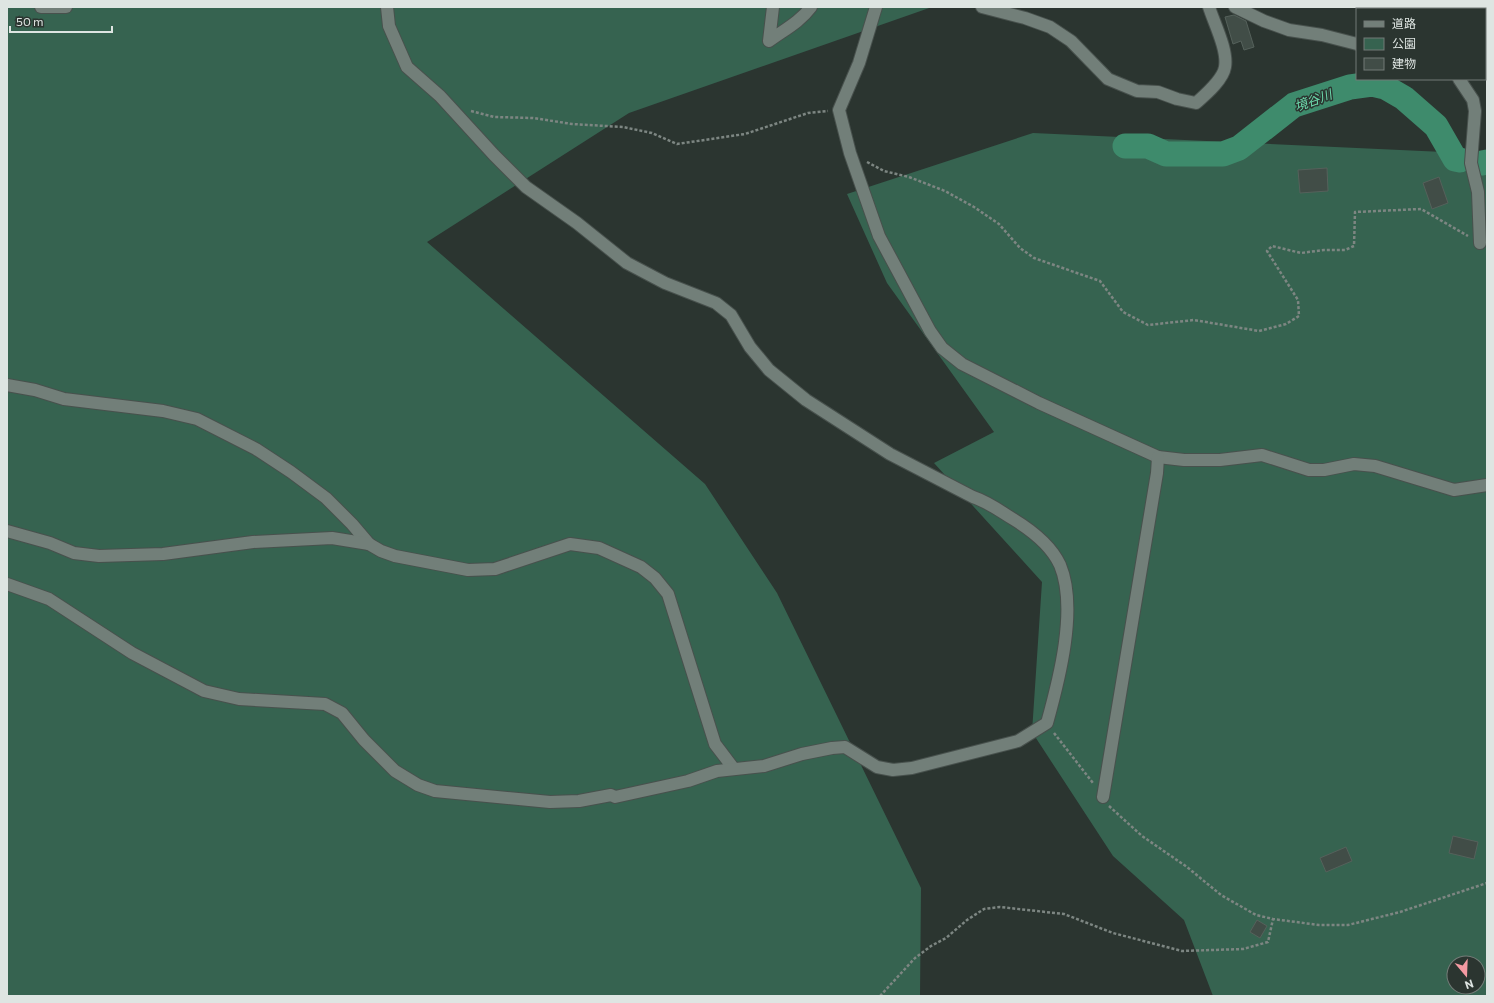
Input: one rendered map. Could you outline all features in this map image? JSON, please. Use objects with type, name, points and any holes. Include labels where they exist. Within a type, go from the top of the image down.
[{"type":"street","points":[[41,7],[66,7]]},
{"type":"street","points":[[7,584],[49,599],[132,653],[204,690],[239,699],[325,704],[342,713],[364,740],[395,771],[418,785],[435,791],[550,802],[579,801],[611,795],[615,797],[688,781],[718,771],[764,766],[802,754],[832,748],[845,748],[877,767],[893,770],[912,768],[1018,741],[1047,723],[1059,681],[1066,624],[1067,584],[1060,564],[1034,532],[985,502],[890,454],[806,400],[769,370],[750,347],[731,315],[716,303],[664,283],[627,263],[526,187],[494,155],[440,96],[407,67],[389,26],[387,7]]},
{"type":"street","points":[[773,7],[769,41],[789,26],[799,21],[811,7]]},
{"type":"street","points":[[876,7],[859,63],[838,110],[850,153],[879,236],[930,331],[942,348],[962,364],[1039,403],[1158,457],[1184,460],[1220,460],[1262,455],[1309,470],[1324,470],[1354,464],[1375,466],[1454,490],[1487,485]]},
{"type":"street","points":[[982,7],[1025,18],[1050,27],[1071,40],[1108,79],[1137,91],[1158,92],[1177,99],[1196,103],[1210,92],[1225,68],[1223,46],[1208,7]]},
{"type":"street","points":[[1235,7],[1264,21],[1283,28],[1322,34],[1356,44]]},
{"type":"street","points":[[1460,80],[1473,100],[1475,111],[1471,164],[1478,192],[1480,243]]},
{"type":"street","points":[[7,385],[35,390],[64,399],[163,411],[197,419],[256,449],[291,472],[326,498],[352,524],[369,544],[381,551],[395,556],[468,570],[495,569],[570,544],[599,548],[641,567],[655,578],[668,594],[715,744],[734,770]]},
{"type":"street","points":[[1103,797],[1157,473],[1158,457]]},
{"type":"street","points":[[7,531],[50,543],[74,553],[99,556],[164,554],[253,542],[332,538],[369,544]]},
{"type":"path","points":[[466,109],[494,117],[533,118],[572,124],[623,127],[652,133],[677,144],[745,134],[808,113],[838,110]]},
{"type":"path","points":[[850,153],[884,171],[909,177],[945,191],[974,207],[999,224],[1020,248],[1034,258],[1100,281],[1123,312],[1148,325],[1194,320],[1222,327],[1259,332],[1286,324],[1299,316],[1298,300],[1267,251],[1272,246],[1301,253],[1324,250],[1345,250],[1354,246],[1355,212],[1421,209],[1480,243]]},
{"type":"path","points":[[1047,723],[1109,806],[1142,836],[1187,867],[1221,895],[1256,915],[1273,919],[1319,925],[1348,925],[1400,912],[1487,882]]},
{"type":"path","points":[[880,996],[914,958],[946,938],[967,920],[984,909],[1000,907],[1064,914],[1113,933],[1182,951],[1243,949],[1268,942],[1273,919]]},
{"type":"green space","points":[[7,7],[932,7],[629,113],[427,242],[705,484],[777,593],[921,888],[920,996],[7,996]]},
{"type":"green space","points":[[1033,133],[1487,154],[1487,996],[1213,996],[1184,920],[1113,856],[1032,732],[1042,582],[934,463],[994,432],[887,283],[847,194]]},
{"type":"building","points":[[1234,15],[1246,21],[1254,47],[1244,50],[1241,41],[1233,44],[1225,17]]},
{"type":"building","points":[[1327,168],[1328,191],[1300,193],[1298,170]]},
{"type":"building","points":[[1439,177],[1448,203],[1432,209],[1423,183]]},
{"type":"building","points":[[1453,836],[1478,842],[1474,859],[1449,853]]},
{"type":"building","points":[[1346,847],[1352,861],[1326,872],[1320,858]]},
{"type":"building","points":[[1257,920],[1267,926],[1260,938],[1250,932]]},
{"type":"waterway","name":"境谷川","points":[[1125,146],[1148,146],[1166,154],[1223,154],[1239,148],[1294,105],[1350,87],[1372,84],[1385,87],[1404,98],[1436,126],[1455,159],[1460,160]]},
{"type":"waterway","name":"境谷川","points":[[1482,163],[1487,162]]}]
